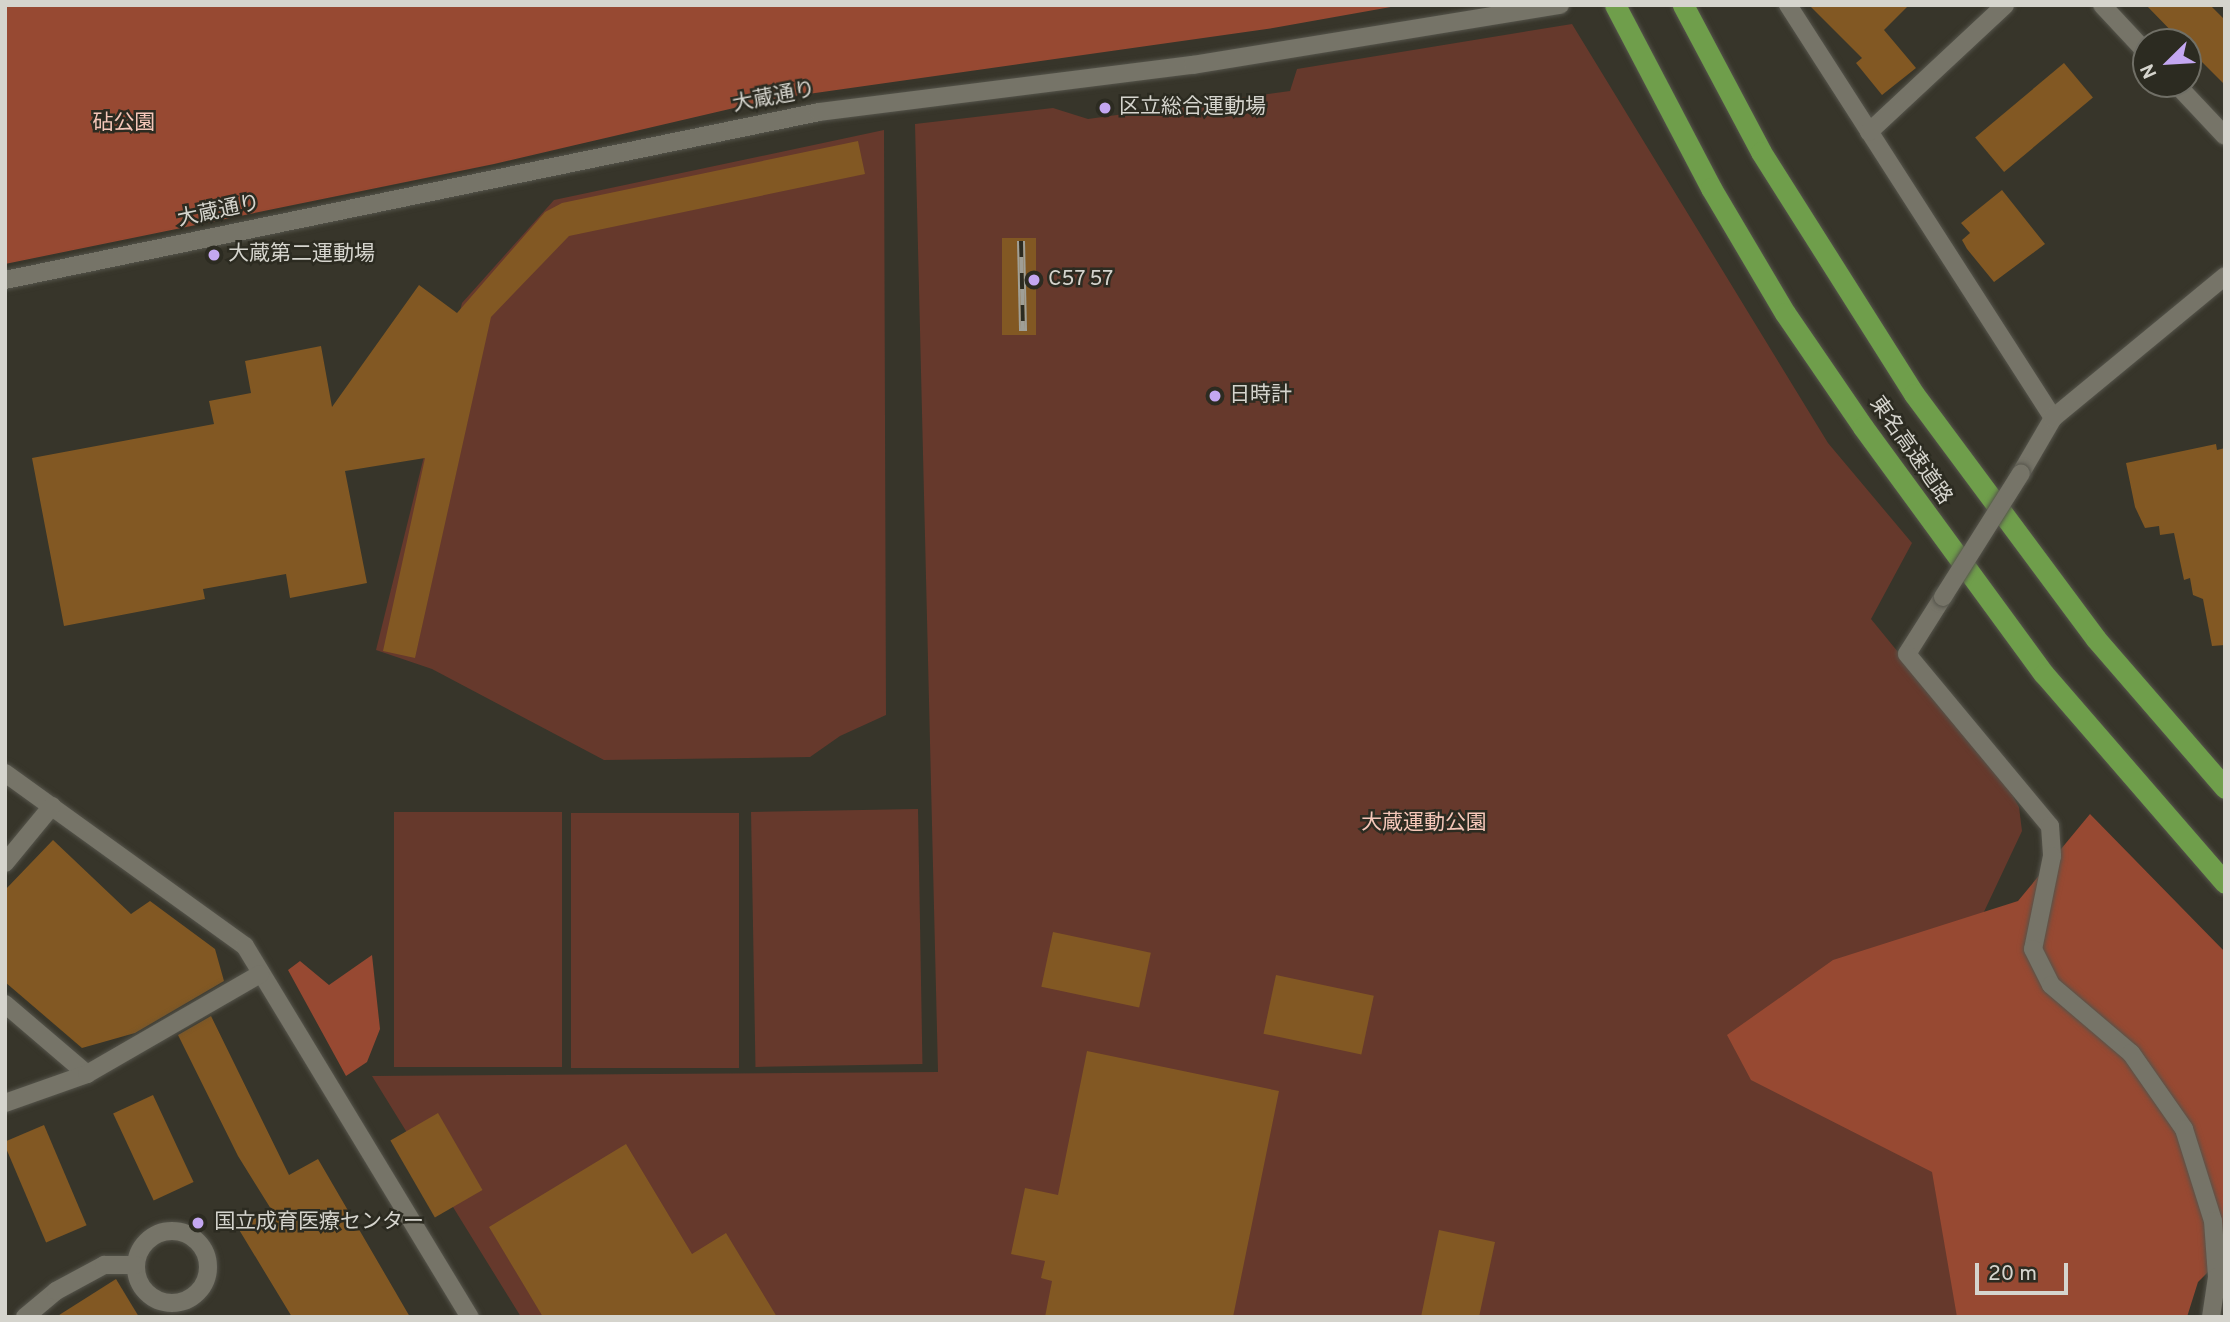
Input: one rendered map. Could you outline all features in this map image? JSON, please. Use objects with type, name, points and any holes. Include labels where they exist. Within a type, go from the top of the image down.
[{"type":"highway","name":"東名高速道路","points":[[1615,5],[1711,188],[1786,313],[1863,427],[2044,674],[2225,883]]},
{"type":"highway","name":"東名高速道路","points":[[1682,5],[1774,174],[1914,394],[2096,639],[2225,788]]},
{"type":"street","name":"大蔵通り","points":[[5,280],[819,112],[1193,65],[1560,5]]},
{"type":"street","points":[[1788,5],[2053,418]]},
{"type":"street","points":[[1869,132],[2005,5]]},
{"type":"street","points":[[2102,5],[2132,37]]},
{"type":"street","points":[[2189,98],[2225,136]]},
{"type":"street","points":[[2211,1317],[2217,1277],[2213,1221],[2184,1129],[2131,1053],[2051,985],[2033,949],[2052,856],[2050,826],[1907,654],[2053,418],[2225,276]]},
{"type":"street","points":[[5,773],[245,946],[470,1317]]},
{"type":"street","points":[[5,863],[52,806]]},
{"type":"street","points":[[5,1103],[87,1074],[260,974]]},
{"type":"street","points":[[5,1004],[87,1074]]},
{"type":"street","points":[[180,1231],[203,1246],[209,1269],[200,1291],[191,1298],[165,1303],[144,1289],[136,1265],[145,1243],[155,1235],[180,1231]]},
{"type":"street","points":[[25,1317],[56,1291],[104,1265],[136,1265]]},
{"type":"green space","name":"砧公園","points":[[5,5],[1402,5],[1273,28],[773,99],[494,164],[5,264]]},
{"type":"green space","name":"大蔵運動公園","points":[[1572,24],[1828,443],[1912,543],[1871,619],[2006,784],[2019,807],[2022,831],[1974,933],[2132,1317],[521,1317],[372,1076],[938,1072],[915,124],[1053,108],[1088,119],[1290,91],[1297,69]]},
{"type":"green space","points":[[884,130],[886,715],[840,736],[810,757],[604,760],[432,669],[376,650],[462,303],[554,200]]},
{"type":"green space","points":[[918,809],[922,1064],[755,1067],[751,812]]},
{"type":"green space","points":[[394,812],[562,812],[562,1067],[394,1067]]},
{"type":"green space","points":[[571,813],[739,813],[739,1068],[571,1068]]},
{"type":"green space","points":[[2090,814],[2225,952],[2225,1255],[2198,1282],[2187,1317],[1957,1317],[1932,1172],[1751,1080],[1727,1035],[1833,960],[2018,901]]},
{"type":"green space","points":[[372,955],[380,1029],[367,1062],[346,1076],[288,970],[300,961],[329,985]]},
{"type":"building","points":[[1809,5],[1909,5],[1884,30],[1916,68],[1882,95],[1856,63],[1862,58]]},
{"type":"building","points":[[2146,5],[2210,5],[2225,20],[2225,85],[2202,62],[2202,28],[2168,28]]},
{"type":"building","points":[[2064,63],[2093,97],[2004,172],[1975,138]]},
{"type":"building","points":[[858,141],[865,174],[569,236],[491,317],[415,658],[383,651],[425,458],[345,471],[367,583],[290,598],[286,574],[203,589],[205,599],[64,626],[32,458],[214,424],[209,401],[251,393],[245,361],[321,346],[332,407],[419,285],[457,313],[545,212],[562,203]]},
{"type":"building","points":[[2002,190],[2045,244],[1994,282],[1967,249],[1962,240],[1970,233],[1961,223]]},
{"type":"building","points":[[1002,238],[1036,238],[1036,335],[1002,335]]},
{"type":"building","points":[[2216,444],[2217,450],[2225,448],[2225,645],[2212,646],[2203,599],[2193,595],[2190,578],[2184,580],[2174,533],[2160,535],[2159,526],[2145,528],[2135,507],[2126,463]]},
{"type":"building","points":[[53,840],[131,914],[150,901],[215,949],[224,981],[135,1033],[82,1048],[5,982],[5,890]]},
{"type":"building","points":[[1053,932],[1151,953],[1139,1008],[1041,987]]},
{"type":"building","points":[[1276,975],[1374,996],[1361,1054],[1264,1034]]},
{"type":"building","points":[[211,1016],[289,1175],[318,1159],[410,1317],[292,1317],[238,1228],[271,1209],[238,1156],[178,1035]]},
{"type":"building","points":[[1087,1051],[1279,1091],[1233,1317],[1045,1317],[1052,1281],[1041,1278],[1045,1261],[1011,1254],[1025,1188],[1058,1195]]},
{"type":"building","points":[[153,1095],[194,1182],[154,1201],[113,1114]]},
{"type":"building","points":[[438,1113],[482,1190],[435,1218],[390,1140]]},
{"type":"building","points":[[44,1125],[87,1225],[46,1243],[5,1146],[5,1142]]},
{"type":"building","points":[[626,1144],[692,1254],[726,1233],[777,1317],[543,1317],[489,1227]]},
{"type":"building","points":[[1439,1230],[1495,1242],[1479,1317],[1421,1317]]},
{"type":"building","points":[[116,1279],[139,1317],[56,1317]]},
{"type":"railway","points":[[1021,241],[1023,331]]},
{"type":"place","name":"区立総合運動場","points":[[1105,108]]},
{"type":"place","name":"大蔵第二運動場","points":[[214,255]]},
{"type":"place","name":"C57 57","points":[[1034,280]]},
{"type":"place","name":"日時計","points":[[1215,396]]},
{"type":"place","name":"国立成育医療センター","points":[[198,1223]]}]
